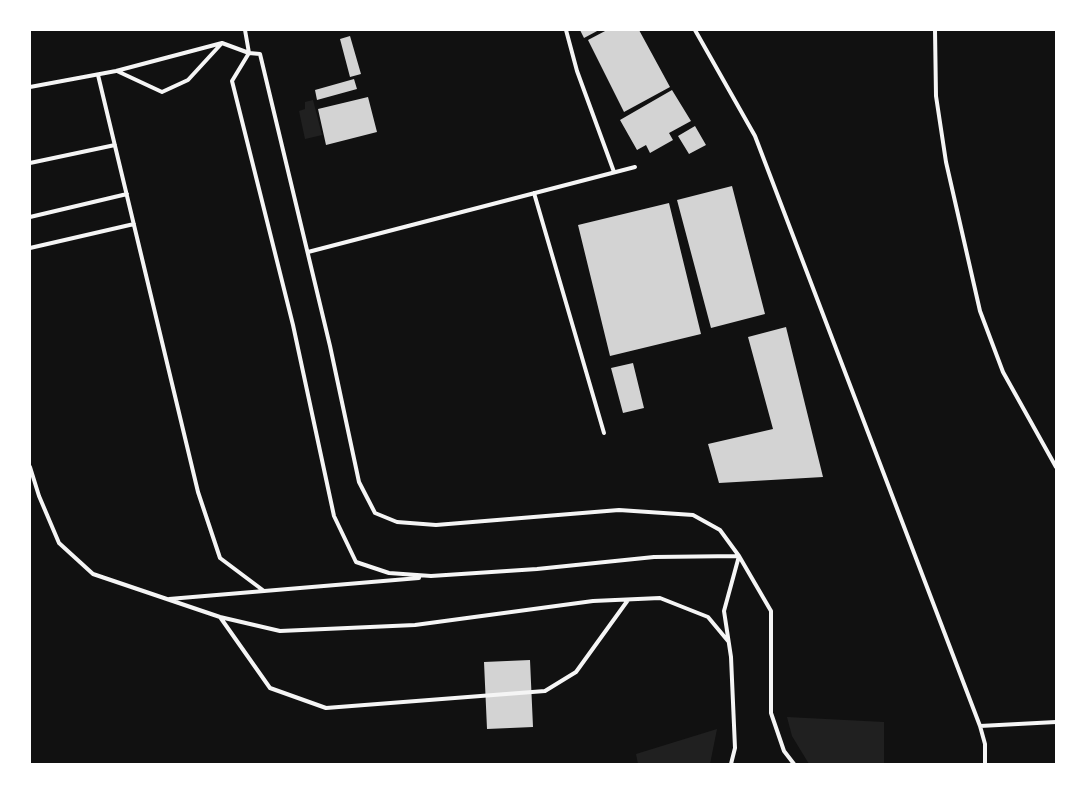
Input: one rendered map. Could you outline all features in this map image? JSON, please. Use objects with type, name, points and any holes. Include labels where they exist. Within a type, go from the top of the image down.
[{"type":"lane","points":[[244,30],[249,53],[232,82],[293,325],[334,516],[356,562],[390,573],[443,575]]},
{"type":"lane","points":[[566,30],[577,71],[614,172]]},
{"type":"lane","points":[[694,30],[756,136],[980,726],[985,744],[985,764]]},
{"type":"lane","points":[[935,30],[936,96],[946,162],[980,311],[1003,372],[1056,467]]},
{"type":"lane","points":[[116,71],[162,92],[188,80],[222,43]]},
{"type":"lane","points":[[30,87],[116,71],[222,43],[249,53],[260,54],[308,252],[359,482],[375,513],[397,522],[436,525],[619,510],[693,515],[720,530],[739,556],[771,611],[771,713],[784,751],[794,764]]},
{"type":"lane","points":[[98,74],[198,492],[220,558],[264,591]]},
{"type":"lane","points":[[30,164],[115,145]]},
{"type":"lane","points":[[308,252],[635,167]]},
{"type":"lane","points":[[30,217],[126,194]]},
{"type":"lane","points":[[534,194],[604,434]]},
{"type":"lane","points":[[30,248],[134,224]]},
{"type":"lane","points":[[30,466],[39,496],[59,542],[94,574],[220,617],[280,631],[415,625],[593,601],[660,598],[708,618],[728,641]]},
{"type":"lane","points":[[168,599],[443,575],[536,569],[654,557],[739,556]]},
{"type":"lane","points":[[731,764],[735,748],[728,641],[724,611],[739,556]]},
{"type":"lane","points":[[220,617],[270,688],[326,708],[545,692],[576,672],[628,600]]},
{"type":"lane","points":[[980,726],[1056,722]]},
{"type":"shaded area","points":[[313,100],[322,135],[305,139],[299,111],[305,109],[305,102]]},
{"type":"shaded area","points":[[787,717],[884,722],[884,764],[809,764],[792,736]]},
{"type":"shaded area","points":[[717,729],[710,764],[638,764],[636,754]]},
{"type":"building","points":[[580,30],[599,30],[584,38]]},
{"type":"building","points":[[607,30],[639,30],[670,87],[624,112],[588,40]]},
{"type":"building","points":[[350,36],[361,74],[350,77],[340,39]]},
{"type":"building","points":[[354,79],[357,89],[317,100],[315,90]]},
{"type":"building","points":[[672,90],[691,121],[669,133],[673,140],[650,153],[646,145],[637,150],[620,120]]},
{"type":"building","points":[[368,97],[377,132],[326,145],[318,109]]},
{"type":"building","points":[[695,126],[706,145],[689,154],[678,136]]},
{"type":"building","points":[[732,186],[765,314],[711,328],[677,200]]},
{"type":"building","points":[[669,203],[701,334],[610,356],[578,225]]},
{"type":"building","points":[[786,327],[823,477],[719,483],[708,444],[773,429],[748,337]]},
{"type":"building","points":[[633,363],[644,408],[623,413],[611,368]]},
{"type":"building","points":[[530,660],[533,727],[487,729],[484,662]]}]
